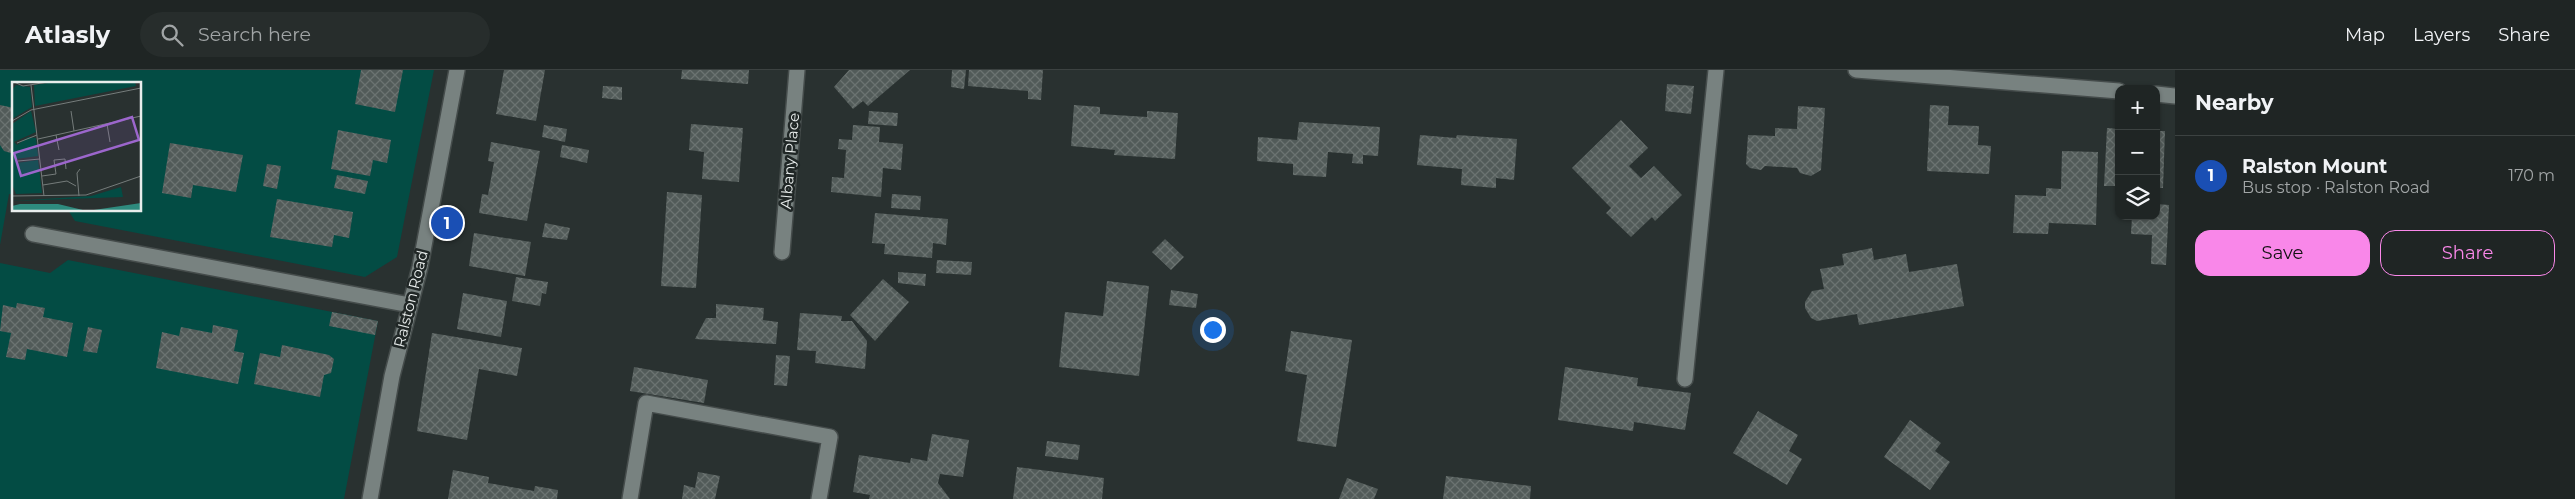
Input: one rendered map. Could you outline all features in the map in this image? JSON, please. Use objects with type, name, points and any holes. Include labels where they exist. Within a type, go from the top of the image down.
[{"type":"street","name":"Ralston Road","points":[[370,499],[392,376],[420,267],[457,70]]},
{"type":"street","name":"Albany Place","points":[[782,252],[797,70]]},
{"type":"street","points":[[1685,379],[1716,70]]},
{"type":"street","points":[[1856,70],[2115,91]]},
{"type":"street","points":[[2160,94],[2175,96]]},
{"type":"street","points":[[33,234],[410,305]]},
{"type":"street","points":[[630,499],[646,404],[830,437],[819,499]]},
{"type":"green space","points":[[0,70],[434,70],[397,257],[365,277],[75,221],[69,211],[141,211],[141,82],[12,82],[12,194],[9,194],[0,245]]},
{"type":"green space","points":[[68,260],[378,321],[344,499],[0,499],[0,263],[50,273]]},
{"type":"building","points":[[361,70],[403,70],[395,112],[355,104]]},
{"type":"building","points":[[504,70],[545,70],[536,121],[496,114]]},
{"type":"building","points":[[682,70],[749,70],[748,84],[681,79]]},
{"type":"building","points":[[849,70],[910,70],[868,106],[863,101],[853,109],[834,87]]},
{"type":"building","points":[[952,70],[966,70],[964,89],[951,87]]},
{"type":"building","points":[[969,70],[1043,70],[1041,100],[1028,99],[1028,91],[968,86]]},
{"type":"building","points":[[1667,84],[1694,86],[1691,114],[1665,111]]},
{"type":"building","points":[[603,86],[622,87],[622,100],[602,98]]},
{"type":"building","points":[[0,105],[12,108],[12,153],[4,151],[0,145]]},
{"type":"building","points":[[1074,105],[1100,107],[1100,114],[1147,117],[1147,111],[1178,113],[1175,159],[1114,155],[1115,150],[1071,146]]},
{"type":"building","points":[[1930,105],[1949,106],[1948,125],[1979,126],[1978,145],[1991,146],[1989,174],[1927,171]]},
{"type":"building","points":[[1798,106],[1825,108],[1821,170],[1811,176],[1800,173],[1797,168],[1765,166],[1761,170],[1750,168],[1746,164],[1748,135],[1775,136],[1775,128],[1797,129]]},
{"type":"building","points":[[869,111],[898,113],[897,126],[868,124]]},
{"type":"building","points":[[1621,120],[1648,148],[1629,166],[1641,178],[1654,166],[1682,195],[1655,221],[1652,217],[1631,237],[1606,213],[1611,208],[1572,168]]},
{"type":"building","points":[[1299,122],[1380,127],[1378,156],[1363,155],[1363,164],[1352,163],[1353,154],[1328,152],[1326,177],[1293,175],[1293,164],[1257,161],[1258,137],[1297,140]]},
{"type":"building","points":[[691,124],[743,128],[739,182],[702,179],[704,152],[689,150]]},
{"type":"building","points":[[544,125],[567,129],[565,142],[542,137]]},
{"type":"building","points":[[853,125],[880,127],[879,142],[903,144],[901,170],[883,168],[881,197],[831,192],[832,177],[844,178],[846,150],[838,149],[839,139],[852,140]]},
{"type":"building","points":[[2107,128],[2115,129],[2115,186],[2104,186]]},
{"type":"building","points":[[338,130],[391,140],[387,163],[373,160],[370,176],[331,169]]},
{"type":"building","points":[[2160,131],[2165,131],[2163,188],[2160,188]]},
{"type":"building","points":[[1420,135],[1456,138],[1457,135],[1517,139],[1514,180],[1496,178],[1496,188],[1461,185],[1462,169],[1417,165]]},
{"type":"building","points":[[491,142],[540,151],[527,221],[479,213],[482,194],[488,195],[494,162],[488,161]]},
{"type":"building","points":[[170,143],[243,155],[236,192],[193,185],[191,198],[162,193]]},
{"type":"building","points":[[562,145],[589,150],[587,163],[560,157]]},
{"type":"building","points":[[2062,151],[2098,152],[2096,225],[2049,223],[2048,234],[2013,233],[2015,195],[2046,196],[2046,188],[2061,189]]},
{"type":"building","points":[[267,164],[281,166],[277,189],[263,186]]},
{"type":"building","points":[[337,175],[368,181],[365,194],[334,188]]},
{"type":"building","points":[[667,192],[702,195],[696,288],[661,286]]},
{"type":"building","points":[[892,194],[921,196],[920,210],[891,208]]},
{"type":"building","points":[[277,199],[353,212],[349,238],[334,235],[332,247],[270,237]]},
{"type":"building","points":[[2160,204],[2169,205],[2166,265],[2151,264],[2152,235],[2131,234],[2132,220],[2160,220]]},
{"type":"building","points":[[875,213],[948,219],[946,245],[933,243],[932,258],[884,254],[885,244],[872,243]]},
{"type":"building","points":[[545,223],[570,228],[567,240],[542,237]]},
{"type":"building","points":[[474,233],[531,242],[525,276],[469,266]]},
{"type":"building","points":[[1165,239],[1184,257],[1171,270],[1152,252]]},
{"type":"building","points":[[1872,248],[1874,260],[1906,254],[1909,272],[1957,264],[1964,306],[1859,325],[1857,314],[1817,321],[1811,318],[1805,308],[1805,302],[1812,291],[1824,289],[1820,269],[1844,265],[1842,254]]},
{"type":"building","points":[[937,260],[972,262],[971,275],[936,273]]},
{"type":"building","points":[[898,272],[926,274],[925,286],[898,283]]},
{"type":"building","points":[[516,277],[548,282],[546,294],[542,293],[540,306],[512,301]]},
{"type":"building","points":[[883,279],[909,302],[875,341],[850,315]]},
{"type":"building","points":[[1107,281],[1149,286],[1139,376],[1059,367],[1065,312],[1103,316]]},
{"type":"building","points":[[1171,290],[1198,294],[1196,308],[1169,305]]},
{"type":"building","points":[[463,293],[507,301],[501,337],[457,329]]},
{"type":"building","points":[[17,303],[45,308],[43,317],[73,323],[67,357],[27,349],[25,360],[6,357],[11,333],[0,331],[3,305],[16,308]]},
{"type":"building","points":[[716,304],[764,308],[763,320],[778,322],[776,344],[695,339],[706,318],[716,318]]},
{"type":"building","points":[[332,312],[378,321],[375,335],[329,326]]},
{"type":"building","points":[[800,313],[842,316],[841,321],[852,321],[867,341],[865,369],[815,363],[816,351],[797,350]]},
{"type":"building","points":[[213,325],[238,330],[234,351],[244,353],[238,384],[156,368],[162,332],[179,336],[181,327],[212,333]]},
{"type":"building","points":[[88,327],[102,330],[97,353],[83,351]]},
{"type":"building","points":[[1291,331],[1352,340],[1336,447],[1297,441],[1307,375],[1285,371]]},
{"type":"building","points":[[432,333],[522,348],[517,376],[479,369],[467,440],[417,431]]},
{"type":"building","points":[[282,345],[329,355],[334,359],[331,373],[324,375],[320,397],[254,384],[260,353],[280,357]]},
{"type":"building","points":[[776,355],[790,356],[787,386],[774,385]]},
{"type":"building","points":[[634,367],[708,380],[704,403],[630,391]]},
{"type":"building","points":[[1565,367],[1638,378],[1637,386],[1691,393],[1685,430],[1634,422],[1633,431],[1558,420]]},
{"type":"building","points":[[1758,411],[1798,435],[1789,451],[1802,459],[1787,485],[1733,453]]},
{"type":"building","points":[[1910,420],[1941,443],[1935,451],[1950,462],[1930,490],[1884,457]]},
{"type":"building","points":[[932,434],[969,440],[963,477],[940,474],[938,483],[950,499],[869,499],[870,495],[853,492],[859,455],[910,463],[911,458],[927,461]]},
{"type":"building","points":[[1047,441],[1080,445],[1078,460],[1045,456]]},
{"type":"building","points":[[1017,467],[1104,478],[1102,499],[1013,499]]},
{"type":"building","points":[[453,470],[489,477],[488,483],[534,491],[535,486],[558,490],[557,499],[448,499]]},
{"type":"building","points":[[698,472],[720,476],[715,499],[682,499],[684,485],[695,488]]},
{"type":"building","points":[[1446,476],[1531,486],[1530,499],[1443,499]]},
{"type":"building","points":[[1347,478],[1378,489],[1374,499],[1339,499]]},
{"type":"place","name":"Ralston Mount","points":[[447,223]]}]
